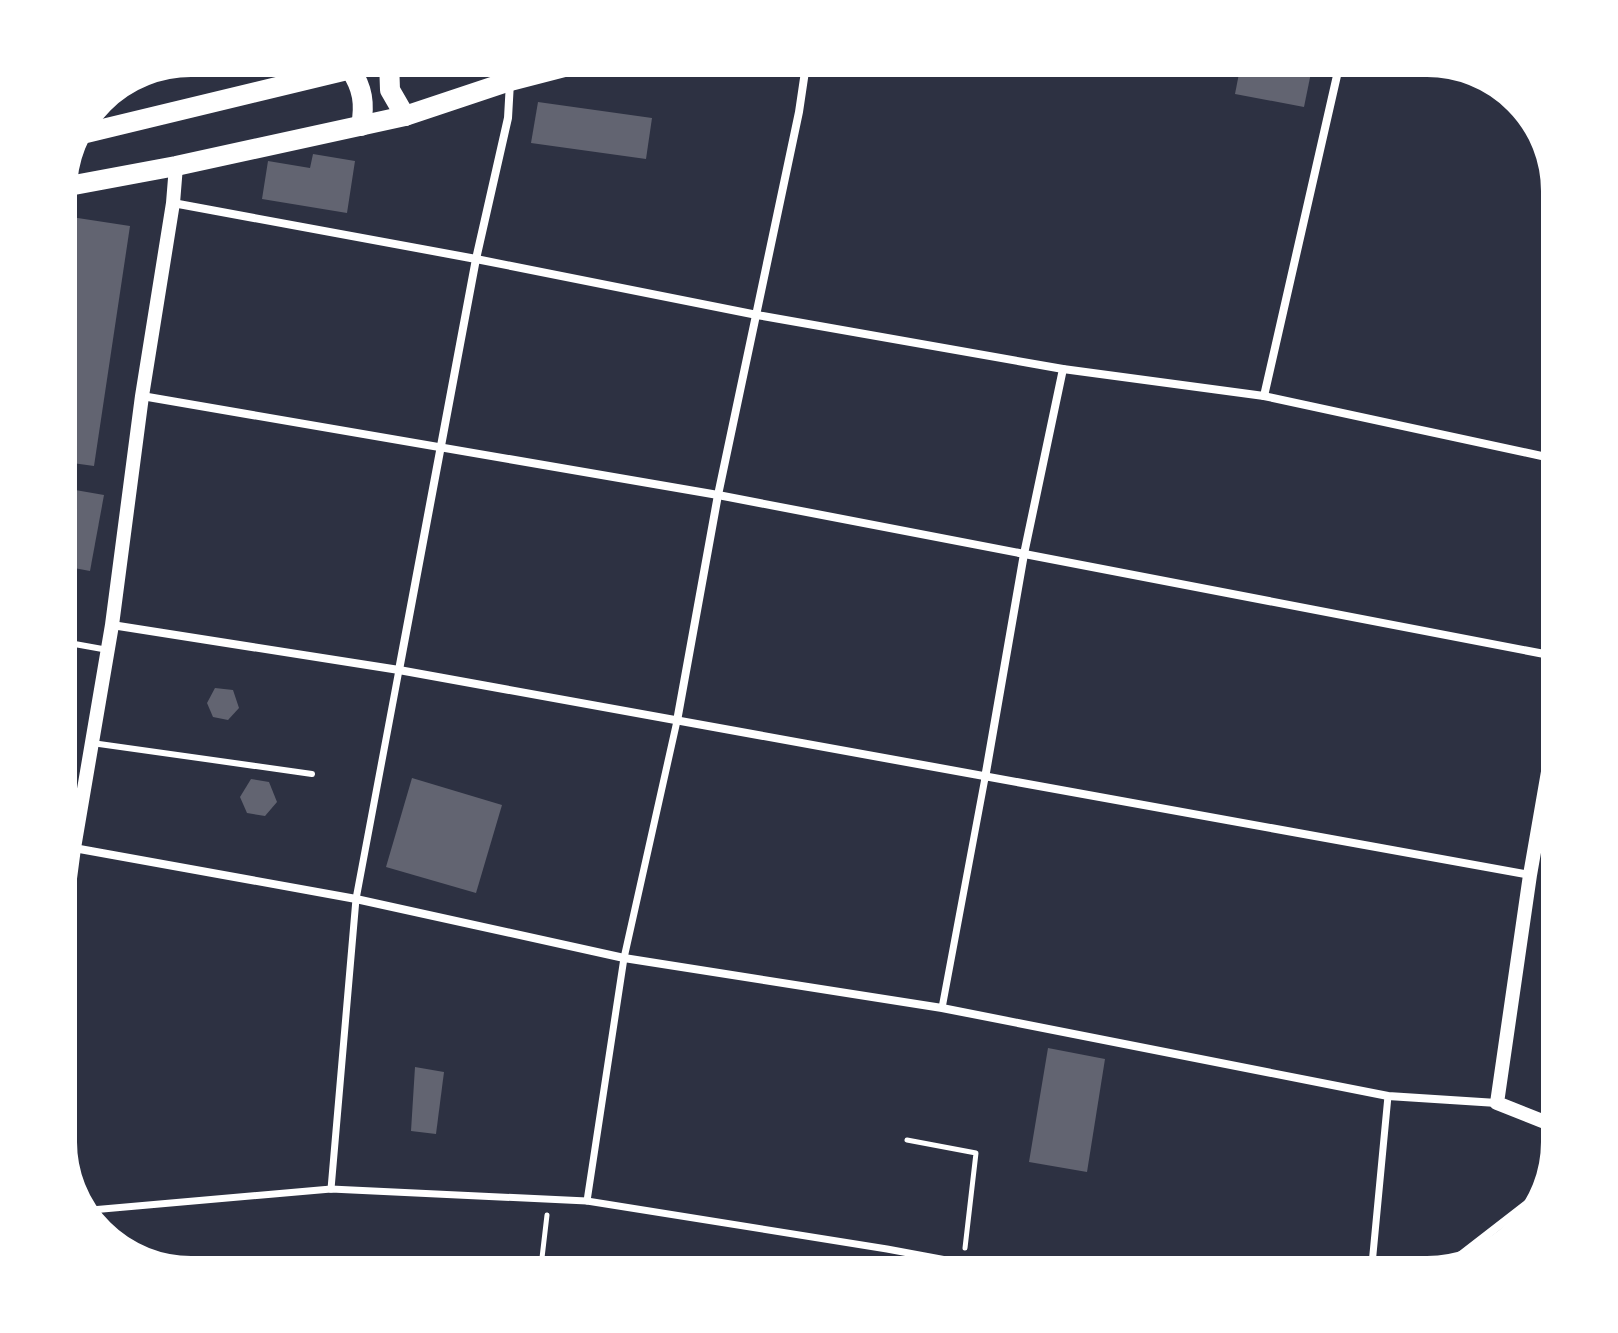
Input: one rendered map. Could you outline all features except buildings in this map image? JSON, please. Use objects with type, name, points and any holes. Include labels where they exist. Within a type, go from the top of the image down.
[{"type":"main road","points":[[88,133],[338,72]]},
{"type":"main road","points":[[352,72],[359,82],[363,99],[361,126]]},
{"type":"main road","points":[[392,72],[390,90],[405,116]]},
{"type":"main road","points":[[72,185],[405,116],[545,72]]},
{"type":"street","points":[[587,1201],[624,958],[677,721],[718,495],[805,72]]},
{"type":"street","points":[[1264,396],[1338,72]]},
{"type":"street","points":[[331,1189],[356,899],[476,259],[508,118],[510,81]]},
{"type":"street","points":[[72,863],[112,625],[176,166]]},
{"type":"street","points":[[173,203],[757,315],[1063,369],[1264,396],[1546,457]]},
{"type":"street","points":[[942,1008],[1024,554],[1063,369]]},
{"type":"street","points":[[142,396],[718,495],[1546,654]]},
{"type":"street","points":[[112,625],[399,670],[1530,875]]},
{"type":"street","points":[[1497,1103],[1546,783]]},
{"type":"street","points":[[72,791],[84,794]]},
{"type":"street","points":[[74,848],[356,899],[624,958],[942,1008],[1388,1096],[1497,1103],[1546,1122]]},
{"type":"street","points":[[1372,1261],[1388,1096]]},
{"type":"street","points":[[94,1210],[331,1189],[550,1198],[587,1201],[951,1261]]},
{"type":"street","points":[[1459,1257],[1529,1202]]},
{"type":"lane","points":[[72,644],[108,650]]},
{"type":"lane","points":[[92,743],[312,774]]},
{"type":"path","points":[[907,1140],[976,1153],[963,1261]]},
{"type":"path","points":[[542,1261],[550,1198]]}]
